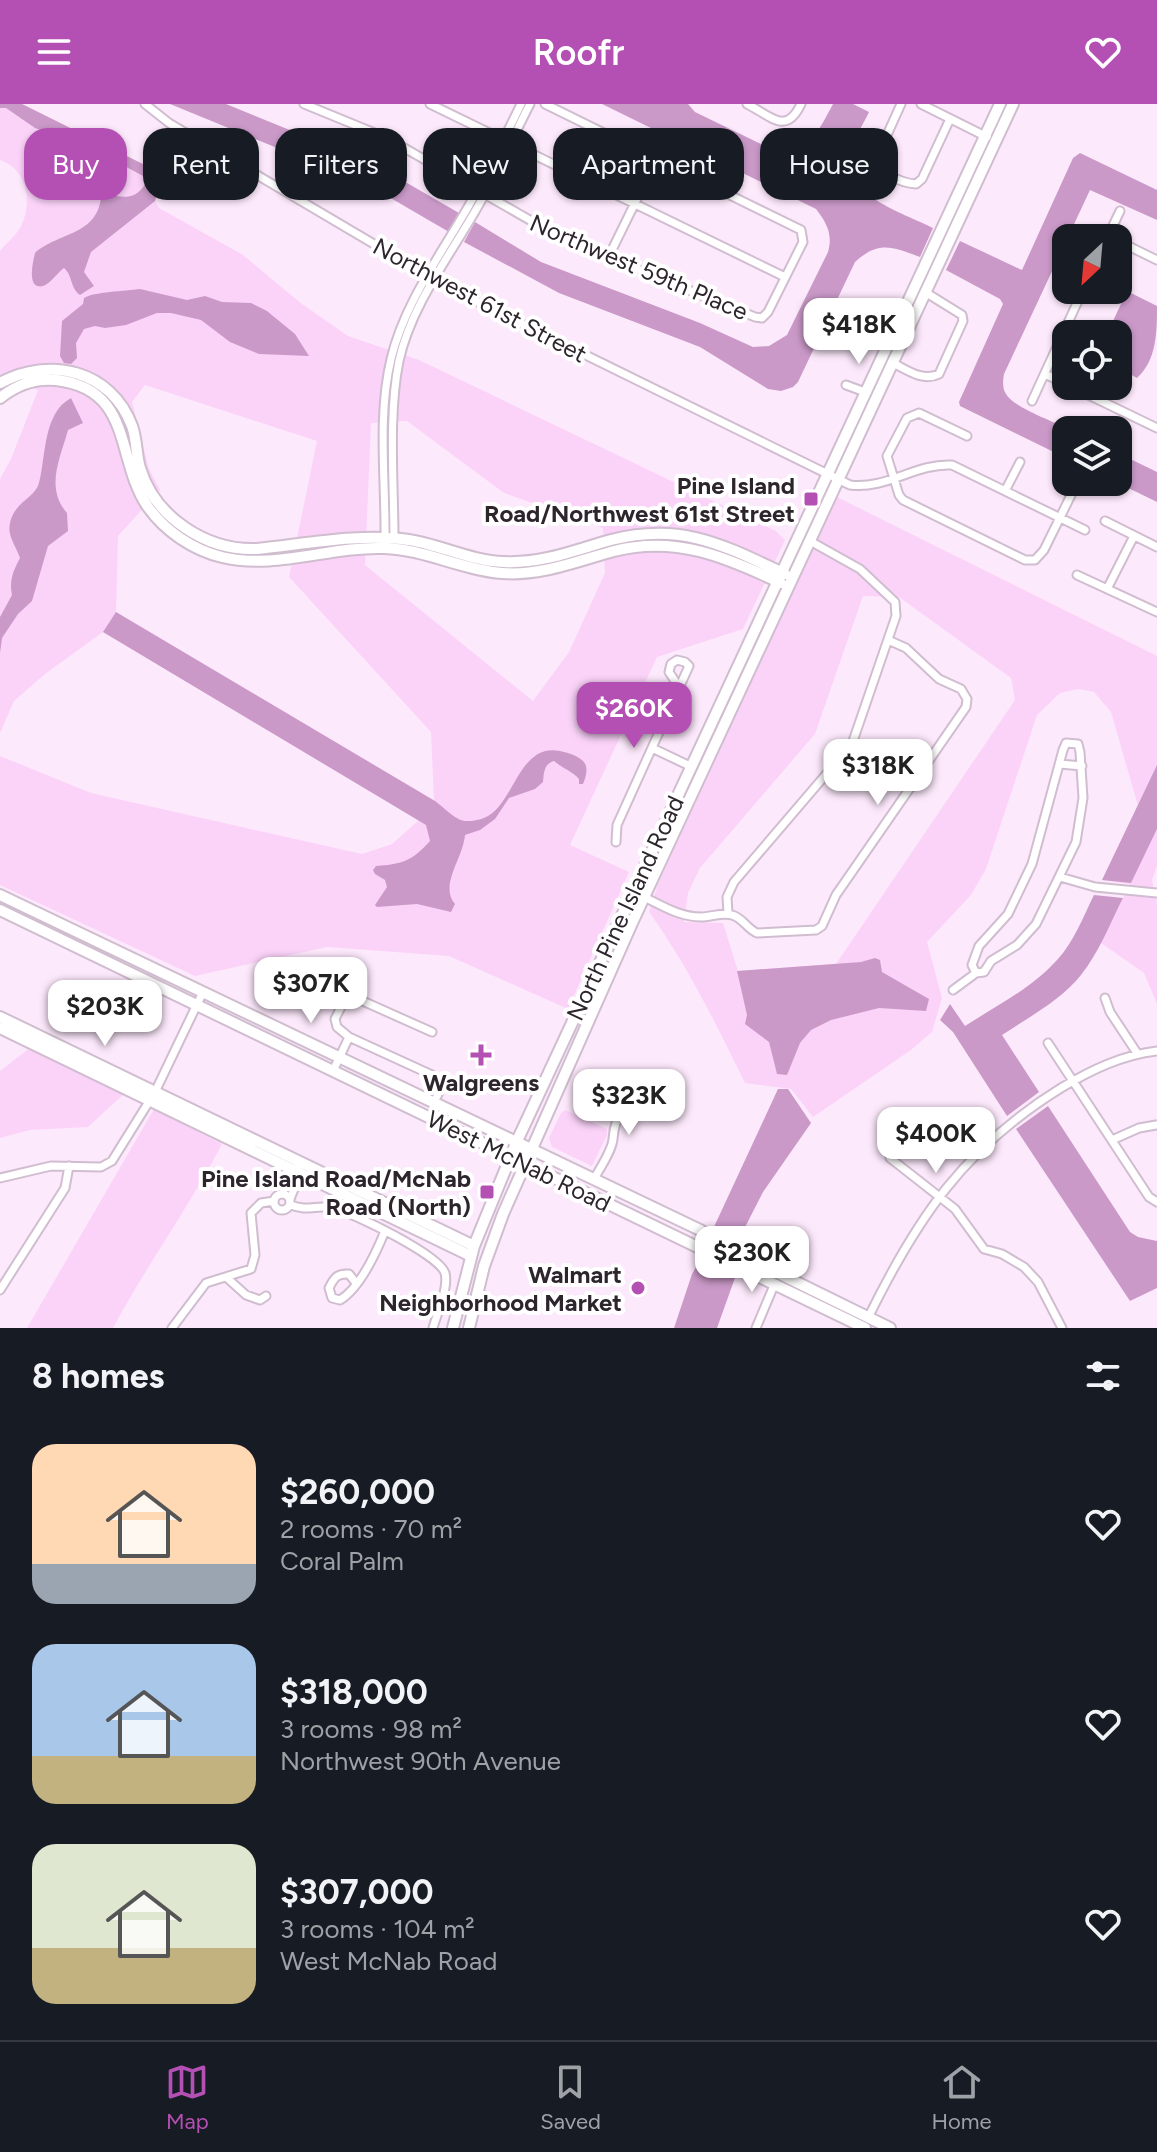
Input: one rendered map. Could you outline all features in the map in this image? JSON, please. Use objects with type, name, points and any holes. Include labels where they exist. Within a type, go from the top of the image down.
[{"type":"main road","name":"North Pine Island Road","points":[[469,1328],[484,1266],[692,767],[780,577],[893,363],[990,139],[1000,104]]},
{"type":"main road","name":"North Pine Island Road","points":[[453,1328],[472,1251],[517,1141],[791,582],[810,541],[865,392],[990,139],[1013,104]]},
{"type":"main road","points":[[0,383],[16,374],[36,369],[75,372],[94,380],[111,394],[132,426],[139,467],[170,516],[186,530],[204,539],[241,550],[433,544],[482,559],[523,562],[633,536],[678,533],[718,544],[791,582]]},
{"type":"main road","points":[[0,398],[20,385],[35,381],[70,382],[89,390],[104,402],[115,417],[134,478],[149,508],[182,539],[200,549],[220,556],[250,560],[389,543]]},
{"type":"main road","name":"West McNab Road","points":[[0,895],[698,1229],[777,1279]]},
{"type":"main road","name":"West McNab Road","points":[[0,910],[510,1157],[777,1279],[866,1324],[890,1328]]},
{"type":"main road","points":[[0,1017],[299,1169],[472,1251]]},
{"type":"main road","points":[[0,1028],[153,1096]]},
{"type":"street","name":"Northwest 61st Street","points":[[145,104],[169,123],[430,278],[850,485],[863,487],[929,465],[952,465],[1085,530]]},
{"type":"street","name":"Northwest 59th Place","points":[[304,104],[387,138],[423,159]]},
{"type":"street","points":[[430,104],[479,128]]},
{"type":"street","points":[[511,128],[521,104]]},
{"type":"street","points":[[514,128],[530,104]]},
{"type":"street","points":[[545,104],[593,128]]},
{"type":"street","points":[[747,104],[782,122],[790,122],[801,104]]},
{"type":"street","points":[[901,104],[877,157],[877,165],[909,184],[916,184],[922,179],[950,119]]},
{"type":"street","points":[[921,104],[990,139]]},
{"type":"street","points":[[537,156],[785,277],[803,242],[801,230],[739,200]]},
{"type":"street","points":[[389,543],[394,399],[405,338],[430,278],[476,200]]},
{"type":"street","name":"Northwest 59th Place","points":[[494,200],[542,229],[762,318],[785,277]]},
{"type":"street","points":[[609,256],[637,200]]},
{"type":"street","points":[[1114,224],[1120,211]]},
{"type":"street","points":[[1132,248],[1157,260]]},
{"type":"street","points":[[893,363],[927,378],[939,374],[963,321],[962,315],[925,292]]},
{"type":"street","points":[[1032,401],[1077,304]]},
{"type":"street","points":[[1045,374],[1052,377]]},
{"type":"street","points":[[846,385],[865,392]]},
{"type":"street","points":[[1099,400],[1157,428]]},
{"type":"street","points":[[967,436],[919,413],[913,414],[901,425],[887,456],[903,500],[1025,560],[1035,560],[1044,550],[1070,496]]},
{"type":"street","points":[[1005,491],[1020,462]]},
{"type":"street","points":[[1105,521],[1157,547]]},
{"type":"street","points":[[1107,589],[1134,536]]},
{"type":"street","points":[[728,913],[727,897],[734,882],[852,744],[896,616],[895,602],[860,569],[810,541]]},
{"type":"street","points":[[1077,575],[1157,612]]},
{"type":"street","points":[[639,894],[668,910],[687,916],[728,913],[737,916],[750,931],[757,933],[816,930],[822,926],[836,895],[966,707],[967,699],[961,689],[939,679],[906,648],[888,640]]},
{"type":"street","points":[[616,842],[617,825],[679,687]]},
{"type":"street","points":[[953,990],[976,973],[984,972],[990,963],[1027,935],[1060,877],[1081,824],[1082,766],[1078,744],[1066,743],[1032,864],[1002,924],[979,946],[972,965],[976,973]]},
{"type":"street","points":[[652,748],[692,767]]},
{"type":"street","points":[[1060,764],[1082,766]]},
{"type":"street","points":[[1060,877],[1095,887],[1157,893]]},
{"type":"street","points":[[976,954],[990,963]]},
{"type":"street","points":[[359,971],[335,1019],[337,1027],[349,1037],[445,1081],[434,1102]]},
{"type":"street","points":[[0,1178],[51,1166],[107,1165],[112,1161],[153,1096],[203,992]]},
{"type":"street","points":[[347,994],[432,1032]]},
{"type":"street","points":[[1105,998],[1110,1012],[1137,1053]]},
{"type":"street","points":[[333,1071],[349,1037]]},
{"type":"street","points":[[1048,1043],[1149,1197],[1156,1202]]},
{"type":"street","points":[[866,1324],[909,1239],[939,1196],[976,1154],[1013,1121],[1074,1081],[1137,1053],[1157,1051]]},
{"type":"street","points":[[594,1179],[624,1106],[654,1087]]},
{"type":"street","points":[[1112,1140],[1139,1128],[1156,1125]]},
{"type":"street","points":[[890,1158],[955,1209],[984,1249],[1011,1258],[1038,1282],[1062,1328]]},
{"type":"street","points":[[0,1290],[65,1188],[69,1166]]},
{"type":"street","points":[[172,1328],[201,1288],[213,1279],[251,1269],[255,1255],[251,1213],[261,1203],[274,1201],[282,1194],[299,1169]]},
{"type":"street","points":[[274,1201],[280,1210],[286,1210],[299,1169]]},
{"type":"street","points":[[282,1194],[301,1209],[328,1206],[340,1210],[385,1231],[438,1262],[446,1280],[433,1328]]},
{"type":"street","points":[[356,1283],[385,1231]]},
{"type":"street","points":[[226,1277],[246,1295],[260,1300],[266,1296]]},
{"type":"street","points":[[758,1327],[777,1279]]},
{"type":"shaded area","points":[[0,104],[22,104],[70,128],[24,128],[24,184],[9,164],[0,160]]},
{"type":"shaded area","points":[[0,104],[22,104],[70,128],[35,128],[6,108],[0,108]]},
{"type":"shaded area","points":[[170,104],[226,104],[285,128],[275,128],[275,147],[259,140],[259,128],[229,128]]},
{"type":"shaded area","points":[[602,104],[688,104],[695,112],[728,128],[651,128]]},
{"type":"shaded area","points":[[833,104],[853,104],[869,112],[861,128],[820,128]]},
{"type":"shaded area","points":[[744,136],[760,144],[760,182],[744,174]]},
{"type":"shaded area","points":[[1080,153],[1157,190],[1157,220],[1090,190],[1074,224],[1052,224],[1052,271],[1003,381],[1010,399],[1052,421],[1052,451],[960,406],[959,402],[1003,304],[1000,299],[946,270],[960,241],[1022,270],[1073,158]]},
{"type":"shaded area","points":[[127,156],[143,164],[143,200],[155,200],[159,208],[243,255],[302,304],[348,336],[419,360],[776,531],[785,540],[743,629],[657,657],[570,845],[629,872],[568,1009],[449,956],[327,947],[195,976],[0,885],[0,756],[91,793],[362,854],[392,844],[419,820],[103,632],[14,701],[0,733],[0,479],[38,390],[0,375],[0,251],[17,233],[27,200],[127,200]],"holes":[[[145,385],[317,441],[289,577],[431,732],[434,801],[116,612],[118,536],[160,490],[149,469],[132,402]],[[407,421],[504,493],[603,528],[605,573],[569,652],[533,701],[365,565],[371,423]]]},
{"type":"shaded area","points":[[127,156],[143,164],[143,176],[127,167]]},
{"type":"shaded area","points":[[407,183],[423,192],[423,200],[437,200],[459,213],[449,232],[394,200],[407,200]]},
{"type":"shaded area","points":[[143,187],[143,200],[155,201],[91,252],[84,272],[94,286],[80,295],[64,268],[46,285],[34,284],[35,253],[84,226],[98,210],[100,200],[127,200],[127,197]]},
{"type":"shaded area","points":[[798,200],[876,200],[933,228],[920,257],[902,250],[879,248],[855,262],[798,382],[781,391],[768,389],[700,347],[559,293],[464,242],[475,222],[541,262],[700,323],[753,347],[769,346],[787,335],[828,252],[828,229],[816,209]]},
{"type":"shaded area","points":[[140,289],[187,300],[205,296],[222,302],[251,303],[267,311],[295,334],[309,356],[259,354],[230,342],[201,320],[157,313],[126,325],[84,329],[76,343],[77,358],[71,364],[64,363],[60,356],[62,321],[83,304],[84,298]]},
{"type":"shaded area","points":[[1132,294],[1157,306],[1152,354],[1137,378],[1132,375],[1132,320],[1114,320],[1121,304],[1132,304]]},
{"type":"shaded area","points":[[71,398],[83,423],[68,430],[56,473],[57,494],[67,513],[68,531],[48,546],[32,601],[18,614],[2,638],[0,653],[0,617],[12,595],[12,576],[20,558],[11,537],[10,523],[16,510],[37,488],[50,424],[62,405]]},
{"type":"shaded area","points":[[1132,460],[1157,472],[1157,502],[1132,490]]},
{"type":"shaded area","points":[[837,497],[1157,656],[1157,866],[1152,880],[1157,904],[1157,1004],[1144,973],[1101,943],[1130,884],[1102,880],[1138,806],[1111,712],[1094,692],[1078,689],[1060,693],[1037,715],[986,869],[971,895],[927,942],[942,998],[932,1032],[911,1050],[813,1117],[791,1089],[745,1083],[689,974],[649,912],[658,884]],"holes":[[[863,596],[899,597],[1011,678],[1015,700],[836,964],[738,971],[723,923],[684,922],[688,893],[700,868],[815,734]]]},
{"type":"shaded area","points":[[116,612],[462,820],[484,818],[494,812],[525,765],[546,751],[560,751],[581,759],[586,769],[583,784],[579,784],[579,779],[573,774],[551,762],[545,769],[543,782],[535,789],[509,798],[495,819],[480,830],[465,835],[451,880],[451,897],[455,904],[451,912],[417,904],[377,907],[375,905],[387,887],[385,880],[373,870],[376,866],[406,860],[418,853],[430,841],[426,825],[103,632]]},
{"type":"shaded area","points":[[1157,765],[1157,829],[1131,883],[1102,880]]},
{"type":"shaded area","points":[[1094,895],[1123,898],[1087,966],[1054,1001],[1002,1035],[1039,1092],[1007,1116],[953,1032],[940,1020],[950,1004],[965,1026],[1036,979],[1068,945]]},
{"type":"shaded area","points":[[875,958],[880,960],[882,972],[929,999],[926,1011],[879,1008],[831,1020],[811,1030],[800,1043],[787,1075],[777,1074],[769,1042],[745,1024],[747,1015],[737,971],[861,962]]},
{"type":"shaded area","points":[[31,1047],[126,1092],[88,1127],[30,1130],[0,1138],[0,1071]]},
{"type":"shaded area","points":[[778,1089],[788,1089],[811,1123],[763,1192],[738,1241],[713,1229]]},
{"type":"shaded area","points":[[1048,1106],[1130,1232],[1157,1241],[1157,1288],[1130,1301],[1016,1129]]},
{"type":"shaded area","points":[[154,1109],[222,1144],[209,1167],[113,1328],[27,1328]]},
{"type":"shaded area","points":[[565,1110],[607,1129],[592,1166],[552,1147],[549,1138]]},
{"type":"shaded area","points":[[701,1259],[736,1275],[717,1328],[674,1328],[692,1274]]},
{"type":"place","name":"Pine Island Road/Northwest 61st Street","points":[[811,499]]},
{"type":"place","name":"Walgreens","points":[[481,1055]]},
{"type":"place","name":"Pine Island Road/McNab Road (North)","points":[[487,1192]]},
{"type":"place","name":"Walmart Neighborhood Market","points":[[638,1288]]}]
